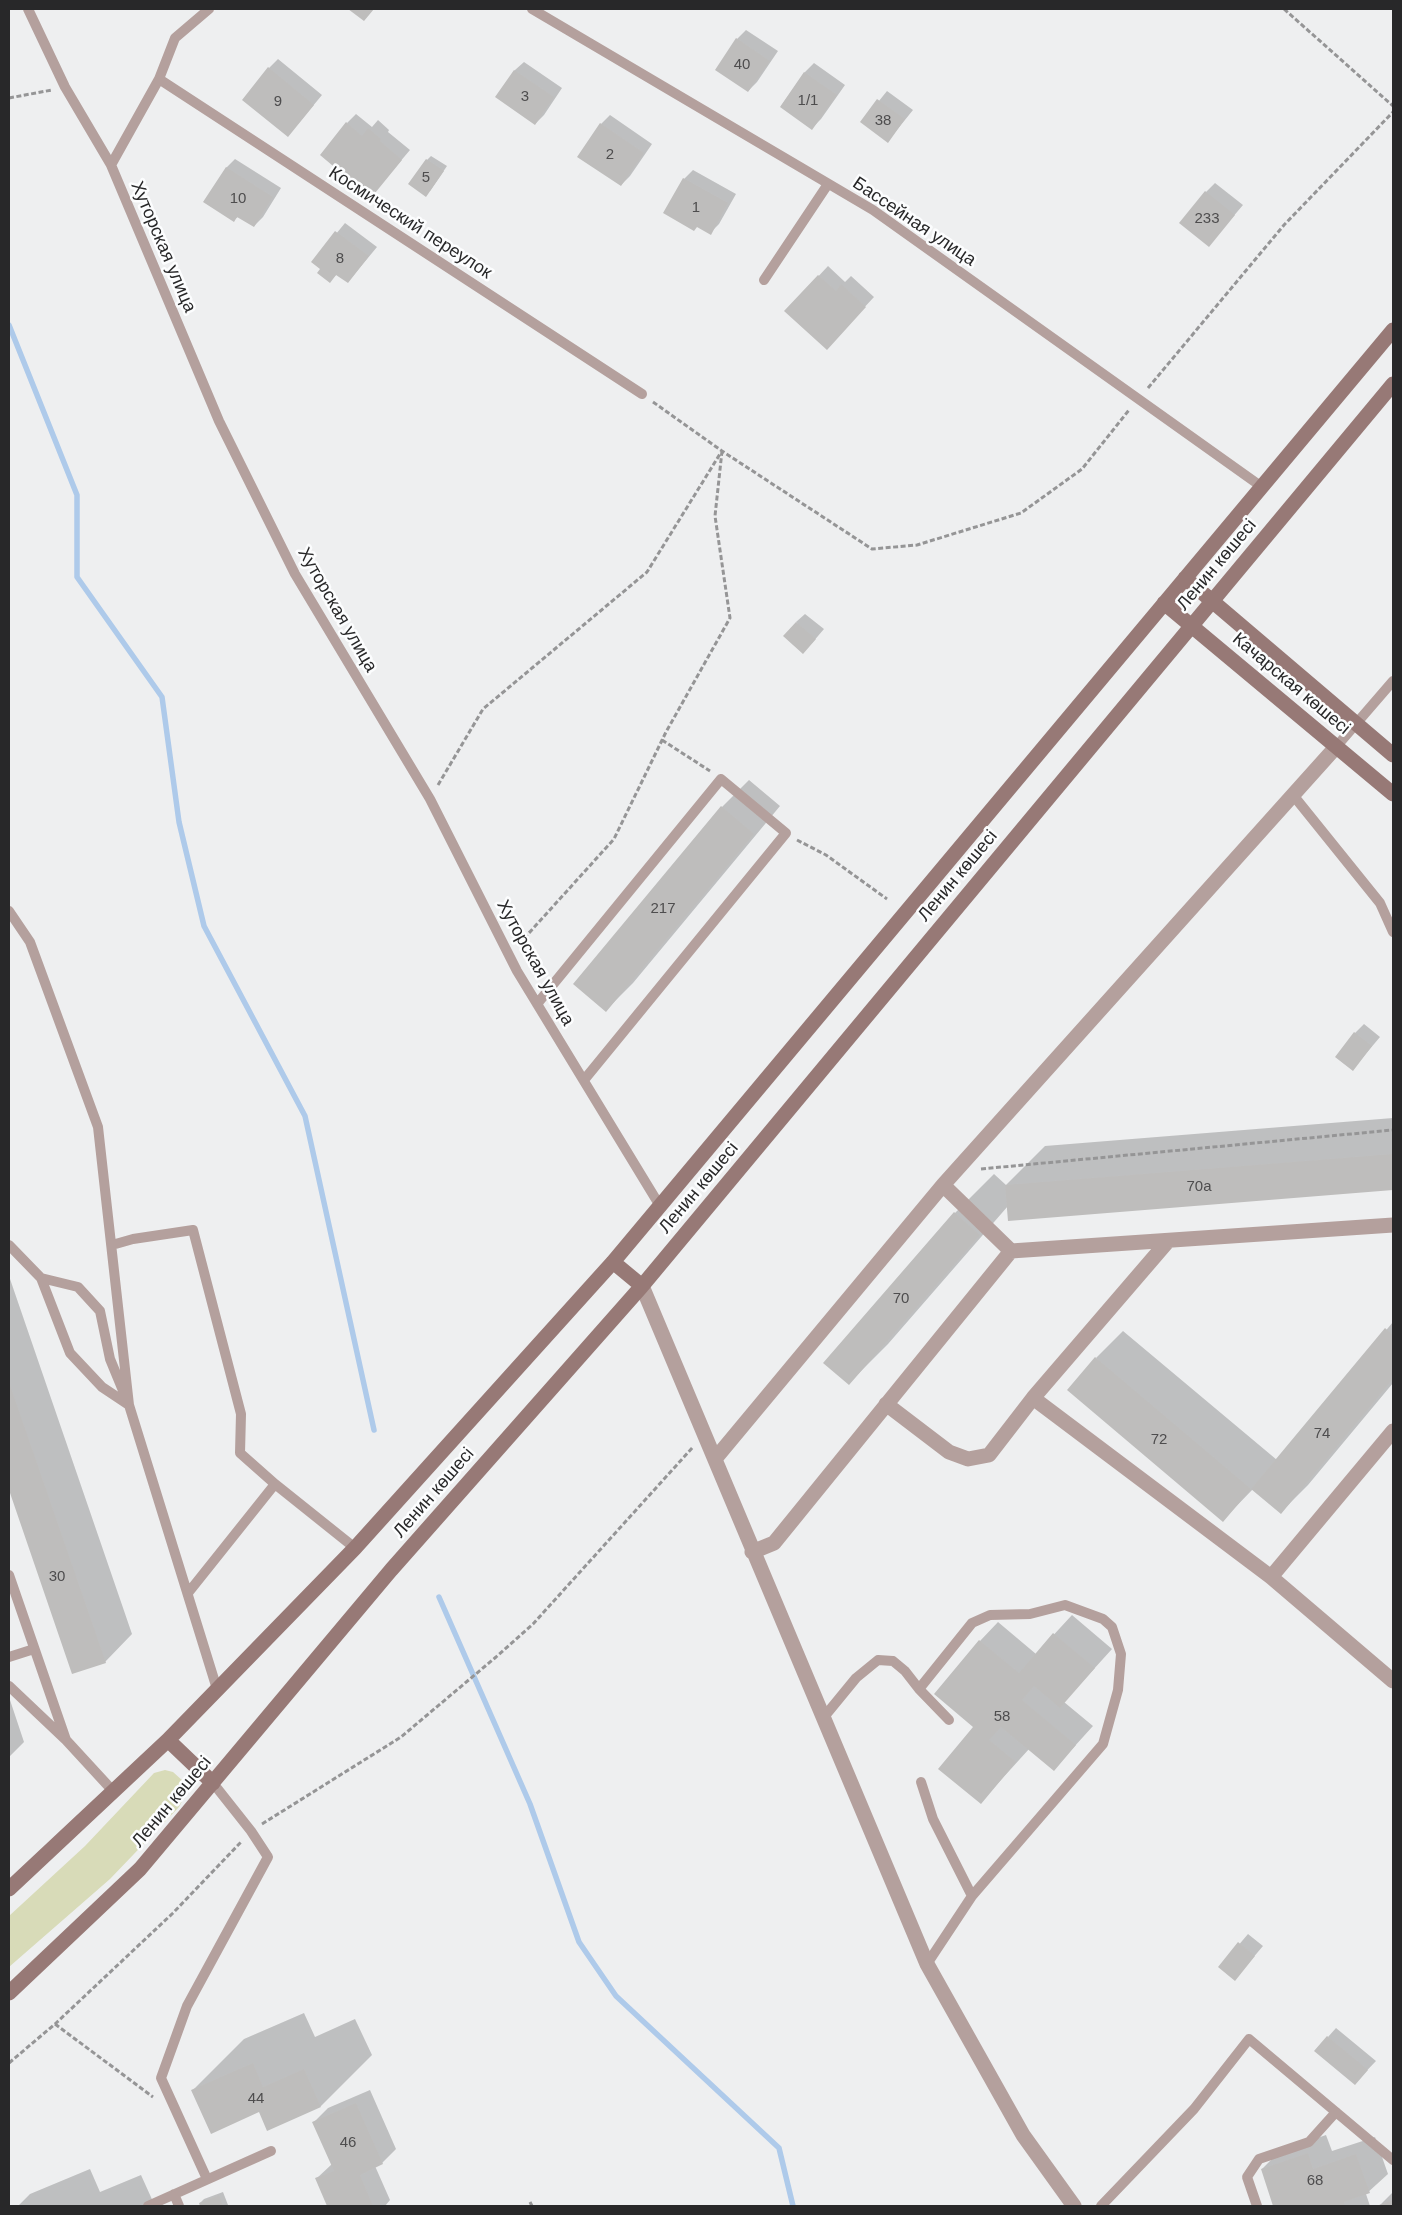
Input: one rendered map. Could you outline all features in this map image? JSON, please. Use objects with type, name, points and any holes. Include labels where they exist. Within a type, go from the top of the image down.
[{"type":"main road","name":"Ленин көшесі","points":[[9,1888],[112,1790],[168,1740],[354,1548],[613,1262],[1393,330]]},
{"type":"main road","name":"Ленин көшесі","points":[[9,1993],[140,1869],[391,1570],[642,1286],[1393,384]]},
{"type":"main road","name":"Качарская көшесі","points":[[1184,578],[1393,755]]},
{"type":"main road","name":"Качарская көшесі","points":[[1164,603],[1393,794]]},
{"type":"main road","points":[[613,1262],[642,1286]]},
{"type":"main road","points":[[168,1740],[213,1782]]},
{"type":"street","points":[[715,1459],[955,1171],[1336,746]]},
{"type":"street","points":[[943,1185],[1011,1251]]},
{"type":"street","points":[[752,1552],[774,1543],[1011,1251],[1393,1226]]},
{"type":"street","points":[[886,1404],[949,1452],[968,1459],[989,1455],[1033,1398],[1168,1241]]},
{"type":"street","points":[[642,1286],[705,1434],[752,1552],[824,1717],[927,1964],[1023,2135],[1074,2206]]},
{"type":"street","points":[[1033,1398],[1271,1577],[1393,1681]]},
{"type":"street","points":[[1271,1577],[1393,1431]]},
{"type":"lane","name":"Хуторская улица","points":[[28,9],[65,87],[111,165],[219,421],[295,574],[430,799],[509,955],[537,1004],[660,1206]]},
{"type":"lane","points":[[111,165],[159,79],[175,38],[209,9]]},
{"type":"lane","name":"Бассейная улица","points":[[532,9],[872,210],[1262,487]]},
{"type":"lane","name":"Космический переулок","points":[[159,79],[642,394]]},
{"type":"lane","points":[[764,280],[828,184]]},
{"type":"lane","points":[[1336,746],[1393,681]]},
{"type":"lane","points":[[537,1004],[721,778],[786,833],[584,1080]]},
{"type":"lane","points":[[1293,795],[1380,903],[1393,932]]},
{"type":"lane","points":[[9,911],[30,942],[98,1128],[130,1404]]},
{"type":"lane","points":[[112,1245],[134,1239],[193,1230],[241,1414],[240,1453],[274,1484],[354,1548]]},
{"type":"lane","points":[[9,1245],[42,1278],[70,1353],[102,1387],[130,1404]]},
{"type":"lane","points":[[42,1278],[78,1287],[100,1311],[110,1359],[130,1404],[217,1689]]},
{"type":"lane","points":[[188,1593],[274,1484]]},
{"type":"lane","points":[[9,1575],[66,1740]]},
{"type":"lane","points":[[919,1689],[972,1623],[990,1615],[1030,1614],[1065,1604],[1103,1619],[1112,1627],[1120,1654],[1118,1690],[1103,1744],[972,1896],[927,1964]]},
{"type":"lane","points":[[9,1657],[34,1648]]},
{"type":"lane","points":[[824,1717],[856,1678],[878,1660],[893,1661],[905,1671],[919,1689],[949,1720]]},
{"type":"lane","points":[[9,1686],[66,1740],[112,1790]]},
{"type":"lane","points":[[208,2179],[161,2078],[187,2006],[268,1857],[251,1831],[213,1782]]},
{"type":"lane","points":[[921,1782],[933,1819],[972,1896]]},
{"type":"lane","points":[[1101,2206],[1194,2109],[1249,2040],[1393,2160]]},
{"type":"lane","points":[[1256,2206],[1247,2177],[1259,2159],[1309,2142],[1336,2112]]},
{"type":"lane","points":[[148,2206],[270,2151]]},
{"type":"lane","points":[[174,2194],[179,2206]]},
{"type":"path","points":[[1284,9],[1393,106]]},
{"type":"path","points":[[9,98],[65,87]]},
{"type":"path","points":[[642,394],[722,451],[872,549],[917,545],[1022,513],[1082,469],[1284,225],[1393,112]]},
{"type":"path","points":[[430,799],[483,709],[647,572],[722,451]]},
{"type":"path","points":[[509,955],[614,839],[662,740],[730,618],[715,516],[722,451]]},
{"type":"path","points":[[662,740],[721,778]]},
{"type":"path","points":[[786,833],[826,855],[887,899]]},
{"type":"path","points":[[955,1171],[1393,1130]]},
{"type":"path","points":[[9,2063],[55,2024],[173,1913],[251,1831],[401,1736],[533,1624],[705,1434]]},
{"type":"path","points":[[55,2024],[163,2105],[176,2110]]},
{"type":"path","points":[[530,2202],[532,2206]]},
{"type":"green space","points":[[165,1770],[173,1772],[183,1781],[186,1794],[179,1807],[110,1879],[9,1967],[9,1916],[85,1846],[154,1773]]},
{"type":"building","points":[[348,9],[374,9],[364,21]]},
{"type":"building","points":[[736,38],[770,61],[748,92],[715,70]]},
{"type":"building","points":[[268,67],[314,105],[288,137],[242,100]]},
{"type":"building","points":[[514,70],[554,97],[535,125],[495,97]]},
{"type":"building","points":[[804,72],[837,95],[812,130],[780,107]]},
{"type":"building","points":[[877,99],[905,119],[888,143],[860,122]]},
{"type":"building","points":[[346,122],[362,136],[368,128],[402,160],[371,198],[320,155]]},
{"type":"building","points":[[600,123],[644,153],[621,186],[577,157]]},
{"type":"building","points":[[426,159],[444,171],[426,197],[408,184]]},
{"type":"building","points":[[226,167],[273,197],[254,227],[237,217],[234,222],[203,202]]},
{"type":"building","points":[[683,178],[728,203],[711,235],[697,227],[694,231],[663,213]]},
{"type":"building","points":[[1205,191],[1235,215],[1209,247],[1179,223]]},
{"type":"building","points":[[335,231],[369,256],[348,283],[336,275],[330,283],[317,273],[320,269],[311,262]]},
{"type":"building","points":[[818,275],[836,291],[841,284],[866,307],[827,350],[784,311]]},
{"type":"building","points":[[796,622],[816,639],[803,654],[783,636]]},
{"type":"building","points":[[721,806],[754,834],[606,1012],[573,984]]},
{"type":"building","points":[[1354,1032],[1372,1046],[1353,1071],[1335,1057]]},
{"type":"building","points":[[1393,1154],[1393,1190],[1008,1221],[1005,1185]]},
{"type":"building","points":[[954,1212],[980,1235],[849,1385],[823,1363]]},
{"type":"building","points":[[1385,1328],[1393,1335],[1393,1379],[1281,1514],[1251,1489]]},
{"type":"building","points":[[1095,1357],[1251,1489],[1223,1522],[1067,1390]]},
{"type":"building","points":[[9,1382],[106,1663],[72,1674],[9,1490]]},
{"type":"building","points":[[1053,1633],[1095,1668],[1060,1708],[1034,1686],[1022,1700],[1076,1745],[1054,1771],[1001,1727],[989,1740],[1016,1762],[981,1804],[938,1769],[973,1727],[934,1694],[979,1640],[1019,1673]]},
{"type":"building","points":[[1238,1942],[1255,1956],[1235,1981],[1218,1967]]},
{"type":"building","points":[[1327,2036],[1368,2070],[1355,2085],[1314,2051]]},
{"type":"building","points":[[253,2063],[263,2087],[304,2069],[321,2107],[267,2131],[259,2112],[211,2134],[191,2090]]},
{"type":"building","points":[[356,2103],[383,2164],[360,2175],[373,2206],[327,2206],[315,2178],[334,2171],[312,2122]]},
{"type":"building","points":[[1308,2153],[1313,2169],[1356,2154],[1370,2193],[1344,2202],[1345,2206],[1273,2206],[1261,2169]]},
{"type":"building","points":[[219,2195],[223,2206],[200,2206],[199,2203]]},
{"type":"building","points":[[1393,2200],[1393,2206],[1379,2206],[1379,2205]]},
{"type":"waterway","points":[[9,325],[77,495],[77,577],[162,697],[179,822],[204,926],[305,1116],[374,1430]]},
{"type":"waterway","points":[[439,1597],[530,1804],[579,1942],[616,1996],[779,2148],[793,2206]]}]
